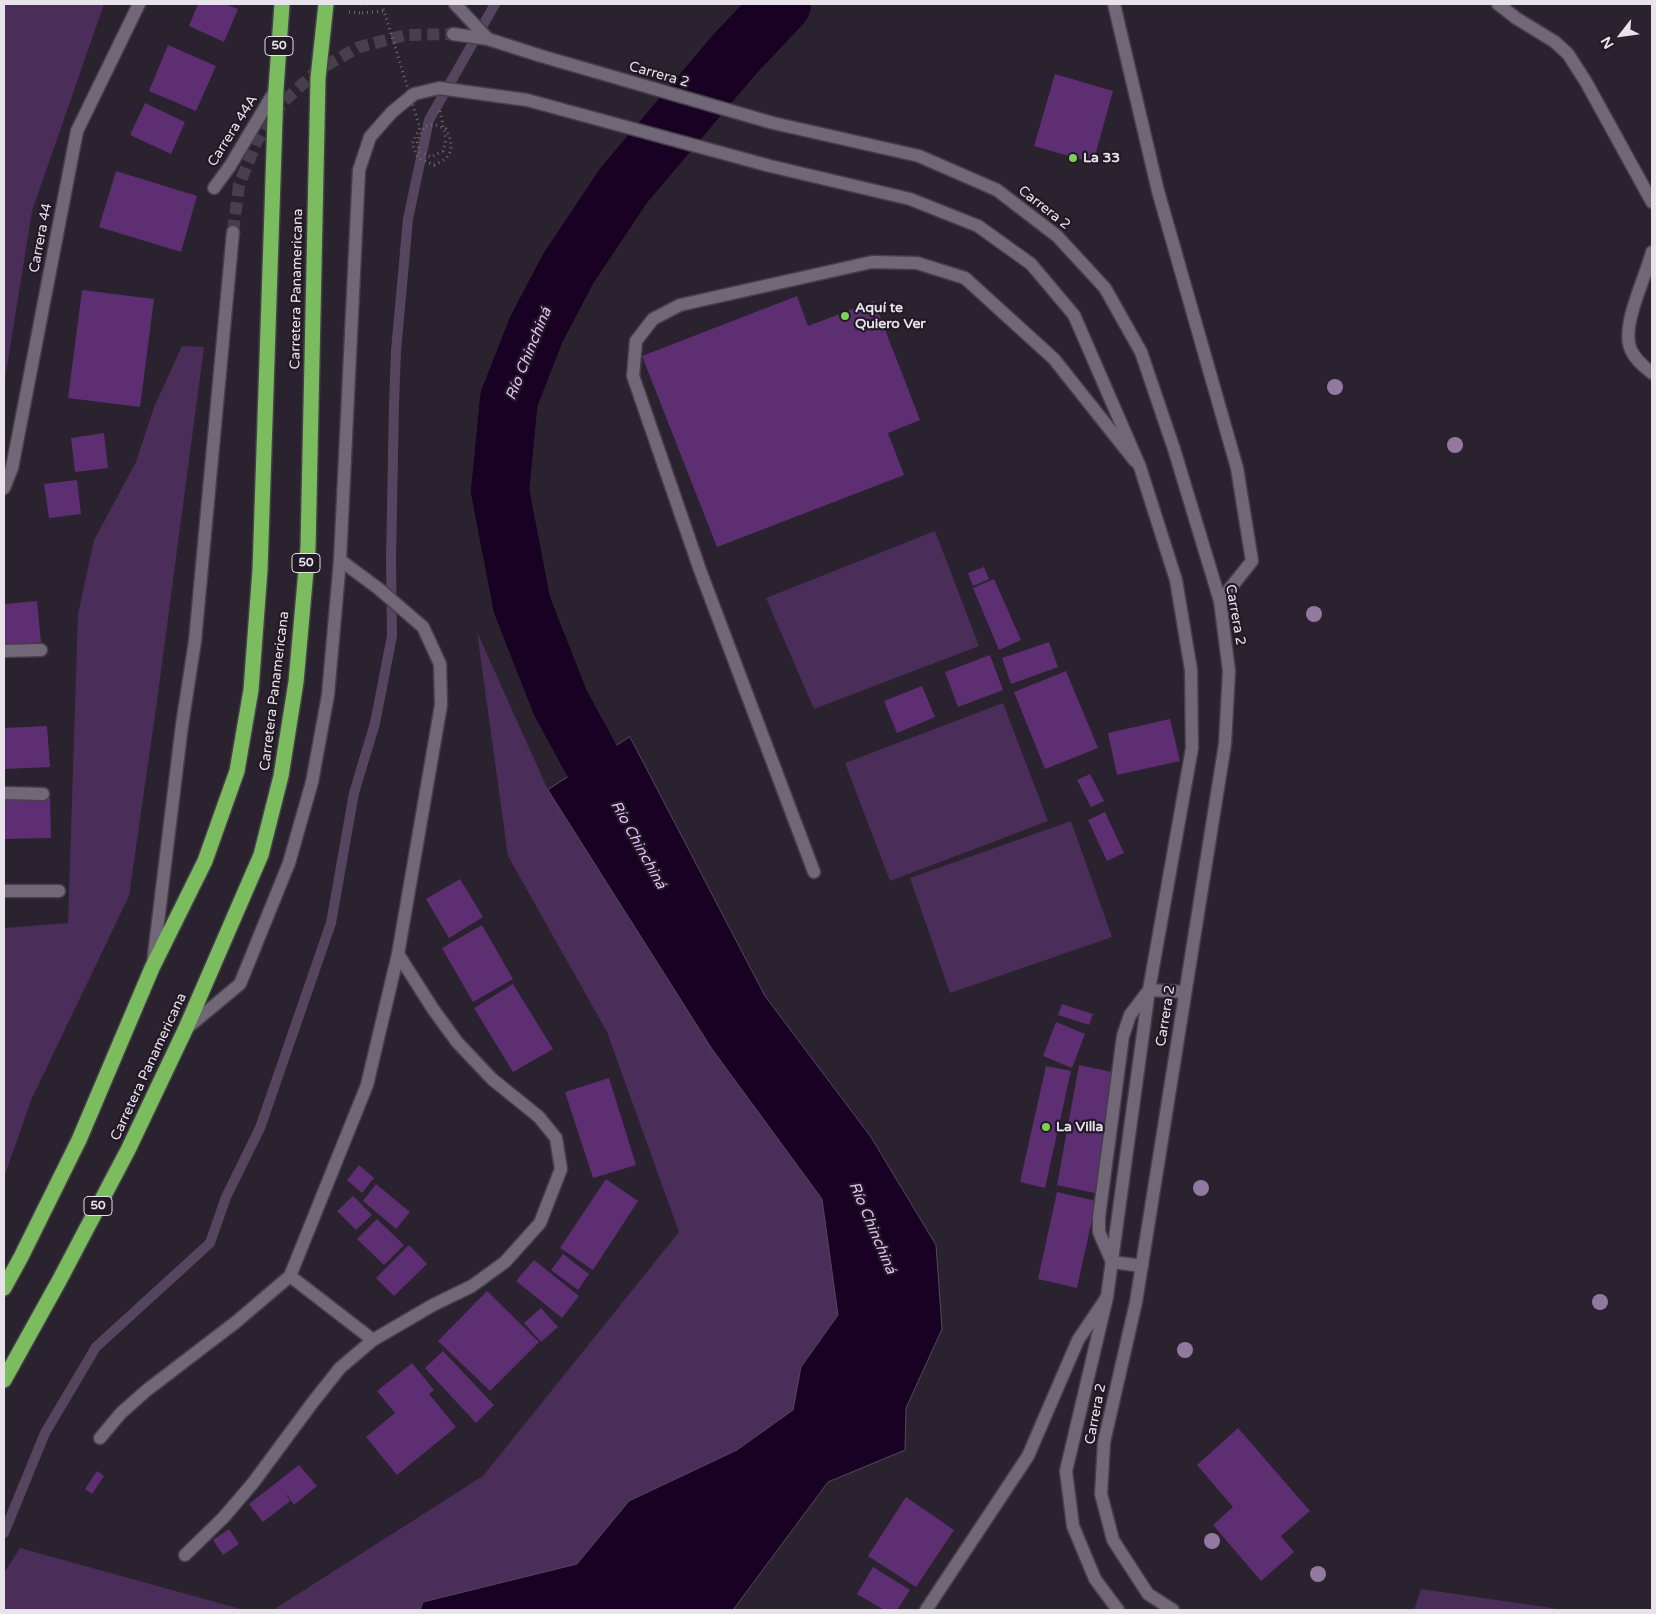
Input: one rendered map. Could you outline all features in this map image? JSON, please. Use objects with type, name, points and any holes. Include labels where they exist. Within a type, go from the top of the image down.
[{"type":"highway","name":"Carretera Panamericana","points":[[4,1288],[79,1140],[152,968],[205,861],[237,771],[251,690],[260,570],[276,88],[282,4]]},
{"type":"highway","name":"Carretera Panamericana","points":[[4,1380],[123,1159],[186,1028],[261,855],[281,776],[296,682],[308,548],[318,78],[326,4]]},
{"type":"main road","name":"Carrera 44","points":[[4,488],[12,468],[76,130],[140,4]]},
{"type":"main road","points":[[455,4],[488,39]]},
{"type":"main road","points":[[1114,4],[1158,191],[1237,468],[1252,561],[1220,601]]},
{"type":"main road","points":[[1498,4],[1516,18],[1555,42],[1568,54],[1586,82],[1652,202]]},
{"type":"main road","name":"Carrera 2","points":[[453,34],[488,39],[773,123],[918,156],[997,190],[1057,236],[1105,288],[1141,352],[1174,449],[1220,601],[1230,671],[1225,744],[1142,1266],[1136,1302],[1104,1442],[1101,1494],[1113,1540],[1148,1594],[1173,1610]]},
{"type":"main road","name":"Carrera 44A","points":[[214,188],[230,166],[276,88]]},
{"type":"main road","name":"Carrera 2","points":[[186,1028],[240,984],[289,863],[312,782],[328,696],[340,560],[359,170],[370,137],[392,112],[414,94],[439,88],[527,100],[770,166],[910,199],[978,226],[1031,264],[1074,315],[1140,467],[1176,580],[1191,670],[1192,748],[1149,990],[1107,1298],[1066,1471],[1073,1526],[1094,1579],[1118,1610]]},
{"type":"main road","points":[[152,968],[182,725],[195,641],[233,232]]},
{"type":"main road","points":[[1652,252],[1631,314],[1628,334],[1631,350],[1642,365],[1652,373]]},
{"type":"main road","points":[[814,872],[700,570],[633,376],[636,341],[653,319],[680,305],[872,262],[918,263],[965,278],[1054,359],[1140,467]]},
{"type":"main road","points":[[100,1438],[121,1413],[236,1322],[290,1276],[367,1085],[398,954],[441,705],[440,664],[423,627],[379,589],[340,560]]},
{"type":"main road","points":[[4,650],[41,650]]},
{"type":"main road","points":[[4,793],[43,794]]},
{"type":"main road","points":[[4,892],[58,891]]},
{"type":"main road","points":[[185,1555],[224,1517],[254,1483],[340,1368],[373,1340],[433,1305],[472,1286],[505,1262],[540,1224],[561,1168],[556,1138],[540,1117],[492,1079],[457,1042],[398,954]]},
{"type":"main road","points":[[1142,1266],[1112,1262],[1099,1232],[1099,1217],[1123,1036],[1130,1015],[1149,990],[1185,992]]},
{"type":"main road","points":[[290,1276],[373,1340]]},
{"type":"main road","points":[[926,1610],[1028,1456],[1078,1340],[1107,1298]]},
{"type":"path","points":[[361,4],[371,4]]},
{"type":"path","points":[[382,4],[420,128],[412,144],[418,158],[434,165],[450,154],[452,141],[446,129],[436,125],[424,126],[417,141],[420,152],[431,157],[443,151],[446,140],[436,89]]},
{"type":"path","points":[[362,13],[384,11]]},
{"type":"shaded area","points":[[4,4],[104,4],[32,211],[4,385]]},
{"type":"shaded area","points":[[182,346],[204,347],[129,896],[32,1098],[4,1177],[4,928],[68,923],[78,614],[94,540],[136,462],[154,407]]},
{"type":"shaded area","points":[[935,531],[979,646],[814,709],[766,598]]},
{"type":"shaded area","points":[[477,632],[548,790],[712,1049],[822,1199],[838,1315],[801,1367],[793,1410],[737,1450],[629,1501],[577,1564],[423,1602],[420,1610],[273,1610],[483,1476],[679,1232],[607,1032],[508,856]]},
{"type":"shaded area","points":[[1003,703],[1048,821],[890,881],[845,763]]},
{"type":"shaded area","points":[[1071,821],[1112,937],[950,993],[910,878]]},
{"type":"shaded area","points":[[20,1548],[244,1610],[4,1610],[4,1573]]},
{"type":"shaded area","points":[[1421,1589],[1552,1608],[1560,1610],[1414,1610]]},
{"type":"water","points":[[630,737],[765,996],[871,1137],[936,1245],[942,1329],[906,1408],[905,1450],[828,1482],[733,1610],[420,1610],[423,1602],[577,1564],[629,1501],[737,1450],[793,1410],[801,1367],[838,1315],[822,1199],[712,1049],[548,790]]},
{"type":"building","points":[[198,4],[225,4],[238,9],[224,42],[189,26]]},
{"type":"building","points":[[168,45],[216,66],[196,111],[149,91]]},
{"type":"building","points":[[1055,74],[1113,91],[1093,163],[1034,146]]},
{"type":"building","points":[[145,103],[185,122],[171,154],[130,135]]},
{"type":"building","points":[[116,171],[197,196],[181,252],[99,227]]},
{"type":"building","points":[[82,290],[154,299],[140,407],[68,398]]},
{"type":"building","points":[[797,296],[808,326],[874,301],[920,420],[888,433],[904,475],[717,547],[642,356]]},
{"type":"building","points":[[104,433],[108,468],[75,472],[71,438]]},
{"type":"building","points":[[77,480],[81,514],[49,518],[44,484]]},
{"type":"building","points":[[984,567],[989,579],[973,586],[968,573]]},
{"type":"building","points":[[994,579],[1021,640],[999,650],[973,588]]},
{"type":"building","points":[[37,601],[41,642],[4,646],[4,604]]},
{"type":"building","points":[[1049,642],[1058,667],[1011,684],[1002,658]]},
{"type":"building","points":[[990,655],[1003,690],[958,707],[945,672]]},
{"type":"building","points":[[1066,671],[1098,748],[1045,769],[1014,692]]},
{"type":"building","points":[[922,686],[935,717],[897,733],[884,701]]},
{"type":"building","points":[[1170,719],[1180,761],[1117,775],[1108,733]]},
{"type":"building","points":[[47,726],[50,767],[4,769],[4,728]]},
{"type":"building","points":[[1090,774],[1104,801],[1091,807],[1077,780]]},
{"type":"building","points":[[50,797],[51,838],[4,839],[4,798]]},
{"type":"building","points":[[1105,812],[1124,853],[1107,861],[1088,820]]},
{"type":"building","points":[[460,879],[483,917],[449,938],[426,899]]},
{"type":"building","points":[[482,925],[513,979],[473,1002],[442,948]]},
{"type":"building","points":[[513,984],[553,1049],[513,1072],[474,1008]]},
{"type":"building","points":[[1062,1004],[1093,1014],[1089,1025],[1058,1015]]},
{"type":"building","points":[[1056,1022],[1085,1034],[1072,1068],[1043,1056]]},
{"type":"building","points":[[1079,1065],[1117,1073],[1095,1193],[1057,1185]]},
{"type":"building","name":"La Villa","points":[[1046,1066],[1071,1071],[1045,1188],[1020,1182]]},
{"type":"building","points":[[609,1078],[636,1165],[593,1178],[565,1092]]},
{"type":"building","points":[[359,1165],[374,1178],[362,1193],[347,1180]]},
{"type":"building","points":[[606,1179],[638,1201],[593,1270],[560,1248]]},
{"type":"building","points":[[376,1184],[410,1212],[396,1229],[363,1201]]},
{"type":"building","points":[[1057,1192],[1096,1201],[1077,1288],[1038,1279]]},
{"type":"building","points":[[353,1196],[372,1215],[356,1230],[337,1211]]},
{"type":"building","points":[[377,1219],[404,1245],[384,1265],[357,1239]]},
{"type":"building","points":[[409,1245],[427,1264],[394,1296],[376,1278]]},
{"type":"building","points":[[563,1254],[589,1274],[578,1290],[551,1270]]},
{"type":"building","points":[[534,1260],[579,1296],[562,1318],[516,1281]]},
{"type":"building","points":[[487,1291],[539,1342],[490,1391],[438,1341]]},
{"type":"building","points":[[541,1308],[558,1327],[541,1342],[524,1323]]},
{"type":"building","points":[[443,1351],[494,1405],[476,1423],[425,1368]]},
{"type":"building","points":[[412,1363],[434,1390],[429,1394],[456,1427],[397,1475],[366,1437],[395,1413],[377,1391]]},
{"type":"building","points":[[1238,1428],[1310,1511],[1281,1536],[1294,1552],[1261,1581],[1213,1525],[1233,1507],[1197,1465]]},
{"type":"building","points":[[299,1465],[317,1486],[294,1505],[285,1492],[290,1501],[263,1522],[249,1504]]},
{"type":"building","points":[[97,1471],[104,1476],[92,1494],[85,1489]]},
{"type":"building","points":[[906,1497],[954,1530],[916,1587],[868,1556]]},
{"type":"building","points":[[229,1529],[239,1544],[223,1555],[213,1540]]},
{"type":"building","points":[[873,1567],[910,1590],[897,1610],[884,1610],[857,1594]]},
{"type":"waterway","points":[[4,1533],[45,1433],[96,1347],[210,1243],[226,1197],[260,1128],[331,923],[354,793],[375,723],[392,636],[391,559],[394,403],[396,351],[408,219],[429,120],[495,4]]},
{"type":"waterway","name":"Río Chinchiná","points":[[631,833],[560,702],[522,605],[500,491],[509,399],[536,330],[568,269],[624,185],[734,55],[782,4]]},
{"type":"tunnel","points":[[233,232],[239,185],[257,141],[283,102],[318,70],[359,47],[406,35],[453,34]]},
{"type":"place","name":"La 33","points":[[1073,158]]},
{"type":"place","name":"Aquí te Quiero Ver","points":[[845,316]]},
{"type":"place","name":"La Villa","points":[[1046,1127]]}]
